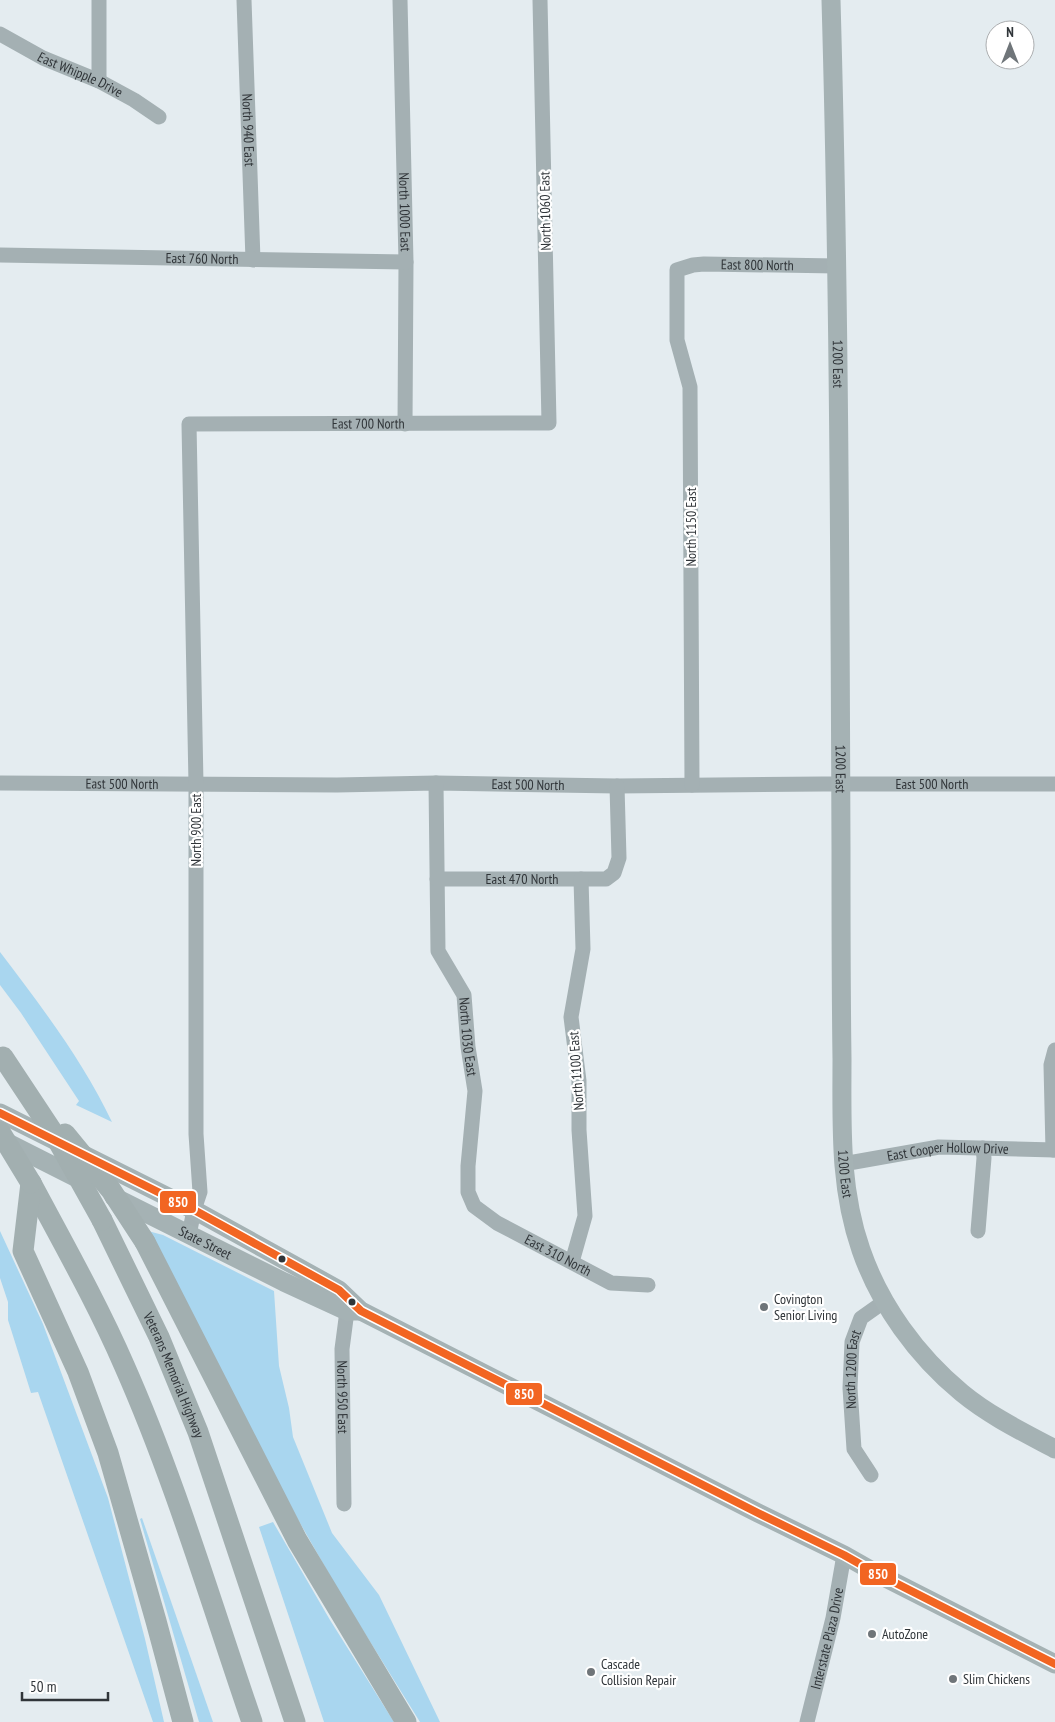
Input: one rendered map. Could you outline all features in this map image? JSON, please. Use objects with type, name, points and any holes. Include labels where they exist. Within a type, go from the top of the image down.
[{"type":"highway","name":"Veterans Memorial Highway","points":[[2,1054],[74,1168],[102,1220],[159,1336],[198,1432],[296,1722]]},
{"type":"highway","points":[[29,1095],[92,1166],[146,1242],[297,1540],[406,1722]]},
{"type":"highway","points":[[0,1132],[31,1183],[108,1329],[125,1367],[157,1445],[252,1722]]},
{"type":"highway","points":[[31,1183],[22,1252],[78,1372],[108,1453],[183,1722]]},
{"type":"main road","name":"1200 East","points":[[831,0],[837,266],[843,1164],[851,1218],[862,1253],[885,1301],[918,1349],[961,1392],[1015,1428],[1055,1449]]},
{"type":"main road","name":"State Street","points":[[0,1113],[194,1210],[339,1290],[354,1311]]},
{"type":"main road","name":"State Street","points":[[0,1138],[284,1282],[354,1311],[844,1555],[1055,1664]]},
{"type":"street","points":[[99,0],[99,81]]},
{"type":"street","name":"North 940 East","points":[[244,0],[253,260]]},
{"type":"street","name":"North 1000 East","points":[[400,0],[406,262],[405,424]]},
{"type":"street","name":"North 1060 East","points":[[540,0],[549,423]]},
{"type":"street","name":"East Whipple Drive","points":[[0,34],[43,58],[99,81],[160,116]]},
{"type":"street","name":"East 760 North","points":[[0,255],[406,262]]},
{"type":"street","name":"East 800 North","points":[[677,270],[704,264],[837,266]]},
{"type":"street","name":"North 1150 East","points":[[677,270],[677,340],[690,387],[692,785]]},
{"type":"street","name":"East 700 North","points":[[189,424],[549,423]]},
{"type":"street","name":"North 900 East","points":[[189,424],[196,784],[196,1134],[200,1192],[189,1235]]},
{"type":"street","name":"East 500 North","points":[[0,783],[436,783],[617,786],[1055,784]]},
{"type":"street","name":"North 1030 East","points":[[436,783],[438,951],[464,995],[468,1047],[475,1091],[468,1164],[468,1192],[474,1206]]},
{"type":"street","name":"East 470 North","points":[[438,879],[606,880],[614,873],[619,858],[617,786]]},
{"type":"street","name":"North 1100 East","points":[[572,1262],[586,1216],[579,1130],[579,1081],[572,1017],[583,950],[581,880]]},
{"type":"street","points":[[1054,1150],[1050,1065],[1055,1050]]},
{"type":"street","name":"East Cooper Hollow Drive","points":[[843,1164],[939,1147],[1054,1150]]},
{"type":"street","points":[[978,1231],[984,1158],[983,1148]]},
{"type":"street","name":"East 310 North","points":[[474,1206],[497,1223],[611,1283],[648,1285]]},
{"type":"street","name":"North 1200 East","points":[[871,1475],[854,1449],[850,1388],[852,1342],[862,1318],[885,1301]]},
{"type":"street","name":"North 950 East","points":[[344,1504],[342,1349],[354,1311]]},
{"type":"street","name":"Interstate Plaza Drive","points":[[807,1722],[833,1618],[844,1555]]},
{"type":"shaded area","points":[[0,952],[46,1013],[75,1056],[101,1099],[112,1122],[76,1105],[79,1101],[21,1013],[0,985]]},
{"type":"shaded area","points":[[0,1231],[43,1324],[108,1498],[145,1639],[164,1722],[153,1722],[38,1392],[31,1393],[8,1320],[8,1302],[0,1278]]},
{"type":"shaded area","points":[[148,1231],[163,1235],[274,1291],[279,1366],[289,1408],[293,1437],[332,1533],[379,1595],[440,1722],[420,1722],[341,1595],[255,1444]]},
{"type":"shaded area","points":[[142,1518],[213,1722],[199,1722],[140,1519]]},
{"type":"shaded area","points":[[273,1522],[330,1620],[394,1722],[324,1722],[259,1527]]},
{"type":"transit line","name":"850","points":[[0,1113],[196,1211],[339,1290],[361,1311],[1055,1664]]},
{"type":"place","name":"Covington Senior Living","points":[[764,1307]]},
{"type":"place","name":"AutoZone","points":[[872,1634]]},
{"type":"place","name":"Cascade Collision Repair","points":[[591,1672]]},
{"type":"place","name":"Slim Chickens","points":[[953,1679]]}]
